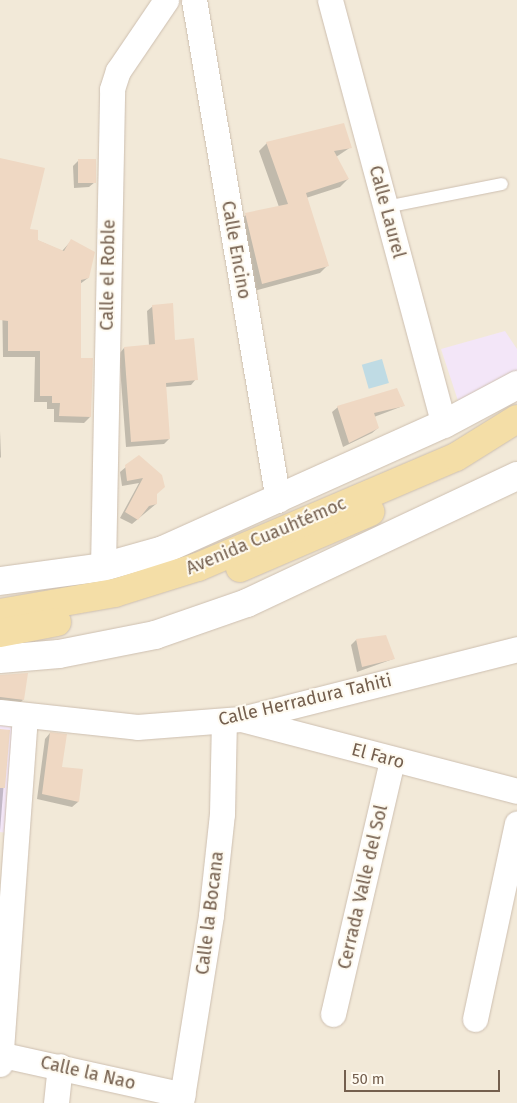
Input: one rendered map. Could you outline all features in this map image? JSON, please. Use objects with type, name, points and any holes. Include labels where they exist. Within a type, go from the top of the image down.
[{"type":"main road","name":"Avenida Cuauhtémoc","points":[[0,613],[115,593],[198,567],[456,457],[517,419]]},
{"type":"main road","name":"Avenida Cuauhtémoc","points":[[0,633],[112,610],[204,583],[463,471],[517,440]]},
{"type":"street","name":"Calle el Roble","points":[[103,566],[112,88],[118,71],[166,0]]},
{"type":"street","name":"Calle Encino","points":[[194,0],[278,500]]},
{"type":"street","name":"Calle Laurel","points":[[330,0],[444,424]]},
{"type":"street","points":[[0,581],[103,566],[163,550],[444,424],[517,384]]},
{"type":"street","points":[[0,659],[59,654],[155,635],[247,603],[517,476]]},
{"type":"street","name":"Calle Herradura Tahiti","points":[[0,712],[137,727],[232,720],[517,649]]},
{"type":"street","points":[[2,1059],[25,716]]},
{"type":"street","name":"El Faro","points":[[232,720],[517,790]]},
{"type":"street","name":"Calle la Bocana","points":[[182,1099],[212,915],[232,720]]},
{"type":"street","name":"Cerrada Valle del Sol","points":[[333,1014],[392,760]]},
{"type":"street","points":[[476,1019],[517,823]]},
{"type":"street","name":"Calle la Nao","points":[[2,1059],[60,1066],[182,1099]]},
{"type":"street","points":[[56,1103],[60,1066]]},
{"type":"lane","points":[[386,207],[502,184]]},
{"type":"shaded area","points":[[0,0],[517,0],[517,1103],[0,1103]]},
{"type":"shaded area","points":[[505,331],[517,349],[517,380],[461,410],[441,349]]},
{"type":"shaded area","points":[[0,725],[23,729],[14,834],[0,832]]},
{"type":"water","points":[[382,359],[389,383],[369,389],[362,365]]},
{"type":"building","points":[[344,123],[352,148],[334,151],[349,179],[306,193],[329,266],[262,284],[245,213],[288,204],[266,142]]},
{"type":"building","points":[[0,158],[45,168],[30,229],[38,230],[38,240],[64,251],[71,239],[95,252],[89,278],[81,280],[81,358],[93,358],[91,417],[59,416],[60,403],[52,403],[52,396],[40,396],[40,351],[8,351],[8,321],[0,320]]},
{"type":"building","points":[[78,159],[96,159],[96,183],[78,183]]},
{"type":"building","points":[[173,303],[175,340],[194,338],[198,380],[166,383],[170,439],[131,442],[124,347],[155,344],[152,305]]},
{"type":"building","points":[[397,388],[405,406],[374,413],[379,428],[349,443],[337,406]]},
{"type":"building","points":[[139,455],[162,475],[165,487],[157,494],[157,504],[149,506],[138,520],[125,512],[143,478],[127,481],[125,465]]},
{"type":"building","points":[[386,635],[395,659],[362,667],[356,639]]},
{"type":"building","points":[[28,673],[24,700],[0,697],[0,675]]},
{"type":"building","points":[[0,729],[10,730],[5,788],[0,788]]},
{"type":"building","points":[[50,732],[67,734],[62,767],[83,769],[79,802],[42,794]]}]
